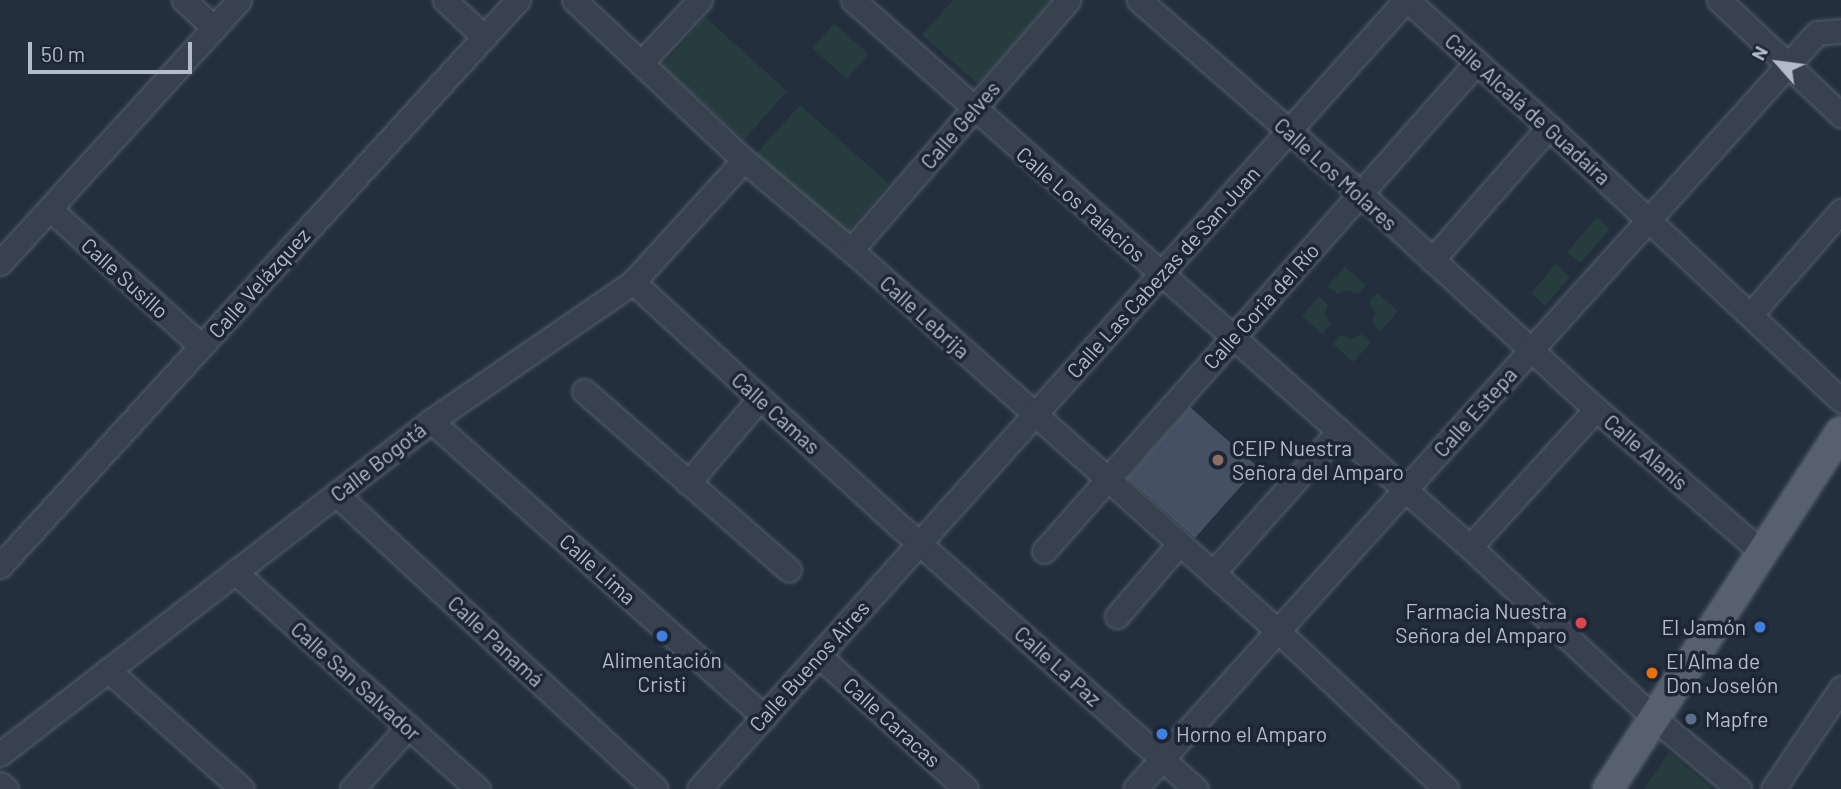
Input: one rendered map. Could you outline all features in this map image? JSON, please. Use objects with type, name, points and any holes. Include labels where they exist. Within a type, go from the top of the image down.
[{"type":"main road","points":[[1608,789],[1841,432]]},
{"type":"street","points":[[184,0],[214,28]]},
{"type":"street","points":[[0,263],[239,0]]},
{"type":"street","points":[[445,0],[484,37]]},
{"type":"street","name":"Calle Velázquez","points":[[0,566],[518,0]]},
{"type":"street","name":"Calle Lebrija","points":[[574,0],[744,160],[851,250],[1278,631],[1446,789]]},
{"type":"street","points":[[641,63],[700,0]]},
{"type":"street","name":"Calle Los Palacios","points":[[853,0],[1470,547],[1654,718],[1739,789]]},
{"type":"street","name":"Calle Gelves","points":[[851,250],[1068,0]]},
{"type":"street","name":"Calle Los Molares","points":[[1139,0],[1532,349]]},
{"type":"street","name":"Calle Las Cabezas de San Juan","points":[[919,544],[1407,0]]},
{"type":"street","name":"Calle Alcalá de Guadaíra","points":[[1407,0],[1549,127],[1841,400]]},
{"type":"street","points":[[1719,0],[1841,115]]},
{"type":"street","name":"Calle Estepa","points":[[1135,789],[1817,33],[1841,31]]},
{"type":"street","name":"Calle Coria del Río","points":[[1044,551],[1477,62]]},
{"type":"street","points":[[1432,260],[1549,127]]},
{"type":"street","name":"Calle Bogotá","points":[[0,754],[431,421],[633,282],[744,160]]},
{"type":"street","name":"Calle Susillo","points":[[50,209],[201,346]]},
{"type":"street","points":[[1751,314],[1841,211]]},
{"type":"street","name":"Calle Camas","points":[[633,282],[919,544]]},
{"type":"street","name":"Calle Alanís","points":[[1532,349],[1596,409],[1763,553]]},
{"type":"street","points":[[584,391],[789,570]]},
{"type":"street","points":[[688,483],[760,398]]},
{"type":"street","points":[[1470,547],[1596,409]]},
{"type":"street","name":"Calle Lima","points":[[431,421],[764,716]]},
{"type":"street","points":[[1213,573],[1339,431]]},
{"type":"street","name":"Calle Panamá","points":[[337,494],[656,789]]},
{"type":"street","name":"Calle Buenos Aires","points":[[711,785],[764,716],[919,544]]},
{"type":"street","name":"Calle La Paz","points":[[919,544],[1196,789]]},
{"type":"street","points":[[1117,615],[1179,544]]},
{"type":"street","name":"Calle San Salvador","points":[[235,572],[478,789]]},
{"type":"street","name":"Calle Caracas","points":[[818,656],[966,789]]},
{"type":"street","points":[[108,670],[242,789]]},
{"type":"street","points":[[1773,789],[1841,688]]},
{"type":"street","points":[[352,789],[408,727]]},
{"type":"street","points":[[0,784],[6,789]]},
{"type":"green space","points":[[953,0],[1052,0],[978,84],[922,35]]},
{"type":"green space","points":[[705,17],[787,91],[744,140],[662,66]]},
{"type":"green space","points":[[834,24],[869,54],[847,79],[812,48]]},
{"type":"green space","points":[[800,105],[889,184],[846,234],[756,154]]},
{"type":"green space","points":[[1597,217],[1610,229],[1580,263],[1567,252]]},
{"type":"green space","points":[[1556,264],[1570,277],[1545,306],[1531,293]]},
{"type":"green space","points":[[1345,267],[1366,285],[1358,294],[1346,290],[1338,294],[1328,286]]},
{"type":"green space","points":[[1377,293],[1398,311],[1381,331],[1372,322],[1375,313],[1369,302]]},
{"type":"green space","points":[[1319,296],[1328,305],[1325,314],[1331,324],[1322,334],[1302,316]]},
{"type":"green space","points":[[1361,334],[1371,343],[1353,362],[1333,344],[1341,335],[1352,339]]},
{"type":"green space","points":[[1669,752],[1712,789],[1644,789]]},
{"type":"building","points":[[1190,407],[1258,467],[1195,538],[1127,478]]},
{"type":"place","name":"CEIP Nuestra Señora del Amparo","points":[[1218,460]]},
{"type":"place","name":"Farmacia Nuestra Señora del Amparo","points":[[1581,623]]},
{"type":"place","name":"El Jamón","points":[[1760,627]]},
{"type":"place","name":"Alimentación Cristi","points":[[662,636]]},
{"type":"place","name":"El Alma de Don Joselón","points":[[1652,673]]},
{"type":"place","name":"Mapfre","points":[[1691,719]]},
{"type":"place","name":"Horno el Amparo","points":[[1162,734]]}]
